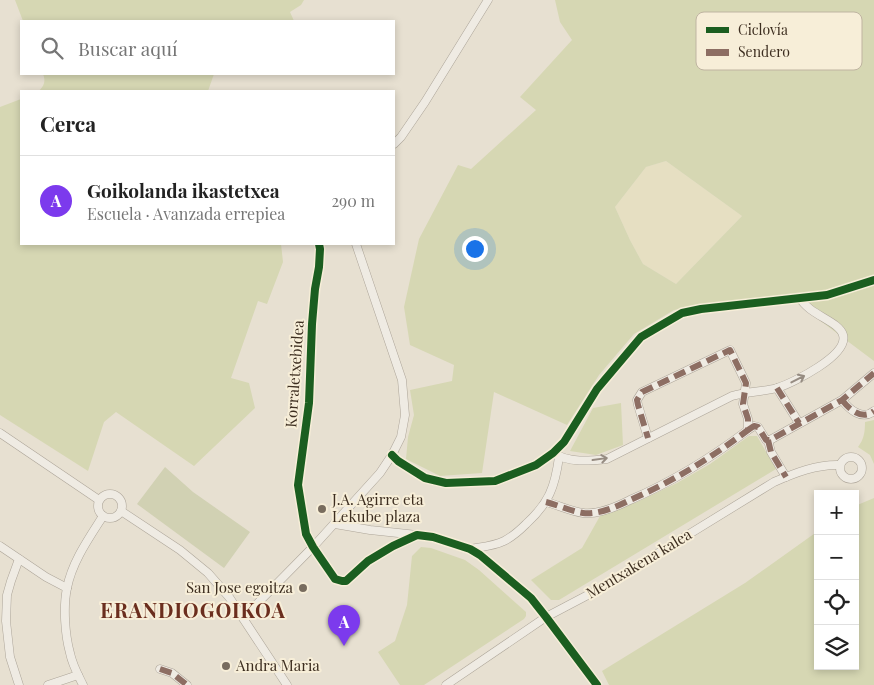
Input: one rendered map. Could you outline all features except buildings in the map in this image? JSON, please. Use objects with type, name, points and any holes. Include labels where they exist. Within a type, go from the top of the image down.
[{"type":"street","points":[[395,143],[425,102],[488,0]]},
{"type":"street","name":"Korraletxebidea","points":[[319,245],[320,267],[315,289],[312,324],[309,403],[298,485],[306,534],[335,578],[342,581],[346,581],[368,561],[393,546],[417,535]]},
{"type":"street","points":[[244,618],[335,524],[380,473],[401,437],[405,415],[402,380],[356,245]]},
{"type":"street","points":[[392,455],[425,478],[446,483],[495,480],[536,465],[556,455],[597,389],[641,337],[682,313],[701,309],[828,295],[874,280]]},
{"type":"street","points":[[556,455],[569,459],[607,459],[732,396],[778,388],[810,372],[830,359],[842,345],[843,334],[838,327],[811,311],[800,298]]},
{"type":"street","points":[[648,438],[637,400],[642,392],[730,350],[746,383],[743,404],[748,419],[748,430]]},
{"type":"street","points":[[768,440],[842,400],[874,373]]},
{"type":"street","points":[[778,388],[799,423]]},
{"type":"street","points":[[842,400],[848,408],[858,414],[864,415],[874,412]]},
{"type":"street","points":[[546,502],[582,513],[593,513],[616,506],[644,494],[693,468],[754,426],[758,427],[766,440],[768,440],[771,452],[786,477]]},
{"type":"street","points":[[0,433],[100,500]]},
{"type":"street","points":[[470,550],[503,542],[515,534],[536,514],[546,502],[557,476],[556,455]]},
{"type":"street","name":"Mentxakena kalea","points":[[446,685],[546,616],[603,587],[774,482],[826,464],[840,465]]},
{"type":"street","points":[[109,494],[117,496],[123,505],[121,512],[113,518],[103,516],[99,510],[98,503],[102,497],[109,494]]},
{"type":"street","points":[[121,512],[180,550],[208,573],[222,588],[244,618],[287,685]]},
{"type":"street","points":[[83,685],[70,653],[66,628],[67,588],[81,552],[103,516]]},
{"type":"street","points":[[335,524],[433,537],[480,555],[530,598],[546,616],[597,685]]},
{"type":"street","points":[[0,546],[19,560],[67,588]]},
{"type":"street","points":[[19,560],[7,595],[6,621],[10,657],[19,685]]},
{"type":"street","points":[[160,669],[172,673],[188,685]]},
{"type":"street","points":[[48,685],[78,675]]},
{"type":"shaded area","points":[[666,161],[742,216],[676,284],[643,264],[615,207],[646,167]]},
{"type":"green space","points":[[15,0],[304,0],[301,5],[290,12],[294,20],[23,20]]},
{"type":"green space","points":[[555,0],[874,0],[874,361],[786,295],[674,310],[634,334],[599,375],[567,425],[494,392],[482,473],[440,476],[406,459],[408,437],[414,415],[410,390],[452,381],[454,365],[410,345],[404,307],[419,239],[458,165],[471,169],[536,110],[520,97],[572,40],[560,22]],"holes":[[[666,161],[742,216],[676,284],[643,264],[615,207],[646,167]]]},
{"type":"green space","points":[[43,75],[214,75],[208,90],[40,90],[44,79]]},
{"type":"green space","points":[[20,99],[20,245],[281,245],[283,262],[267,304],[258,301],[231,378],[249,383],[255,408],[194,466],[116,412],[104,422],[88,471],[0,415],[0,107]]},
{"type":"green space","points":[[621,403],[623,445],[596,455],[570,451],[593,408]]},
{"type":"green space","points":[[874,420],[874,464],[870,455],[858,447],[864,435],[865,422]]},
{"type":"green space","points":[[749,436],[757,436],[776,469],[559,600],[551,600],[531,580],[582,548],[600,516],[637,502],[677,483],[710,464]]},
{"type":"green space","points":[[165,467],[193,492],[250,532],[224,568],[137,504]]},
{"type":"green space","points":[[874,498],[874,685],[609,685],[602,671],[745,583],[814,534],[814,670],[859,670],[859,504]]},
{"type":"green space","points":[[421,547],[431,548],[465,560],[526,612],[526,616],[424,685],[400,685],[378,652],[395,641],[407,605],[412,556]]},
{"type":"marked path","points":[[546,502],[583,513],[595,513],[613,508],[676,477],[705,460],[748,430],[748,419],[743,404],[746,383],[730,350],[642,392],[637,400],[648,438]]},
{"type":"marked path","points":[[748,430],[754,426],[758,427],[766,440],[770,440],[842,400],[874,373]]},
{"type":"marked path","points":[[777,388],[799,423]]},
{"type":"marked path","points":[[842,400],[856,413],[865,415],[874,411]]},
{"type":"marked path","points":[[768,440],[771,452],[786,477]]},
{"type":"marked path","points":[[160,669],[172,673],[187,685]]},
{"type":"cycle path","points":[[319,245],[319,267],[312,324],[309,403],[298,485],[306,534],[313,547],[335,579],[342,581],[346,581],[368,561],[393,546],[417,535],[433,537],[470,549],[480,555],[531,598],[597,685]]},
{"type":"cycle path","points":[[392,455],[425,478],[446,483],[495,481],[536,465],[553,453],[564,442],[597,389],[641,337],[682,313],[701,309],[827,295],[874,280]]},
{"type":"place","name":"J.A. Agirre eta Lekube plaza","points":[[322,509]]},
{"type":"place","name":"San Jose egoitza","points":[[303,588]]},
{"type":"place","name":"Goikolanda ikastetxea","points":[[344,646]]},
{"type":"place","name":"Andra Maria","points":[[226,666]]},
{"type":"district","name":"ERANDIOGOIKOA","points":[[193,611]]}]
